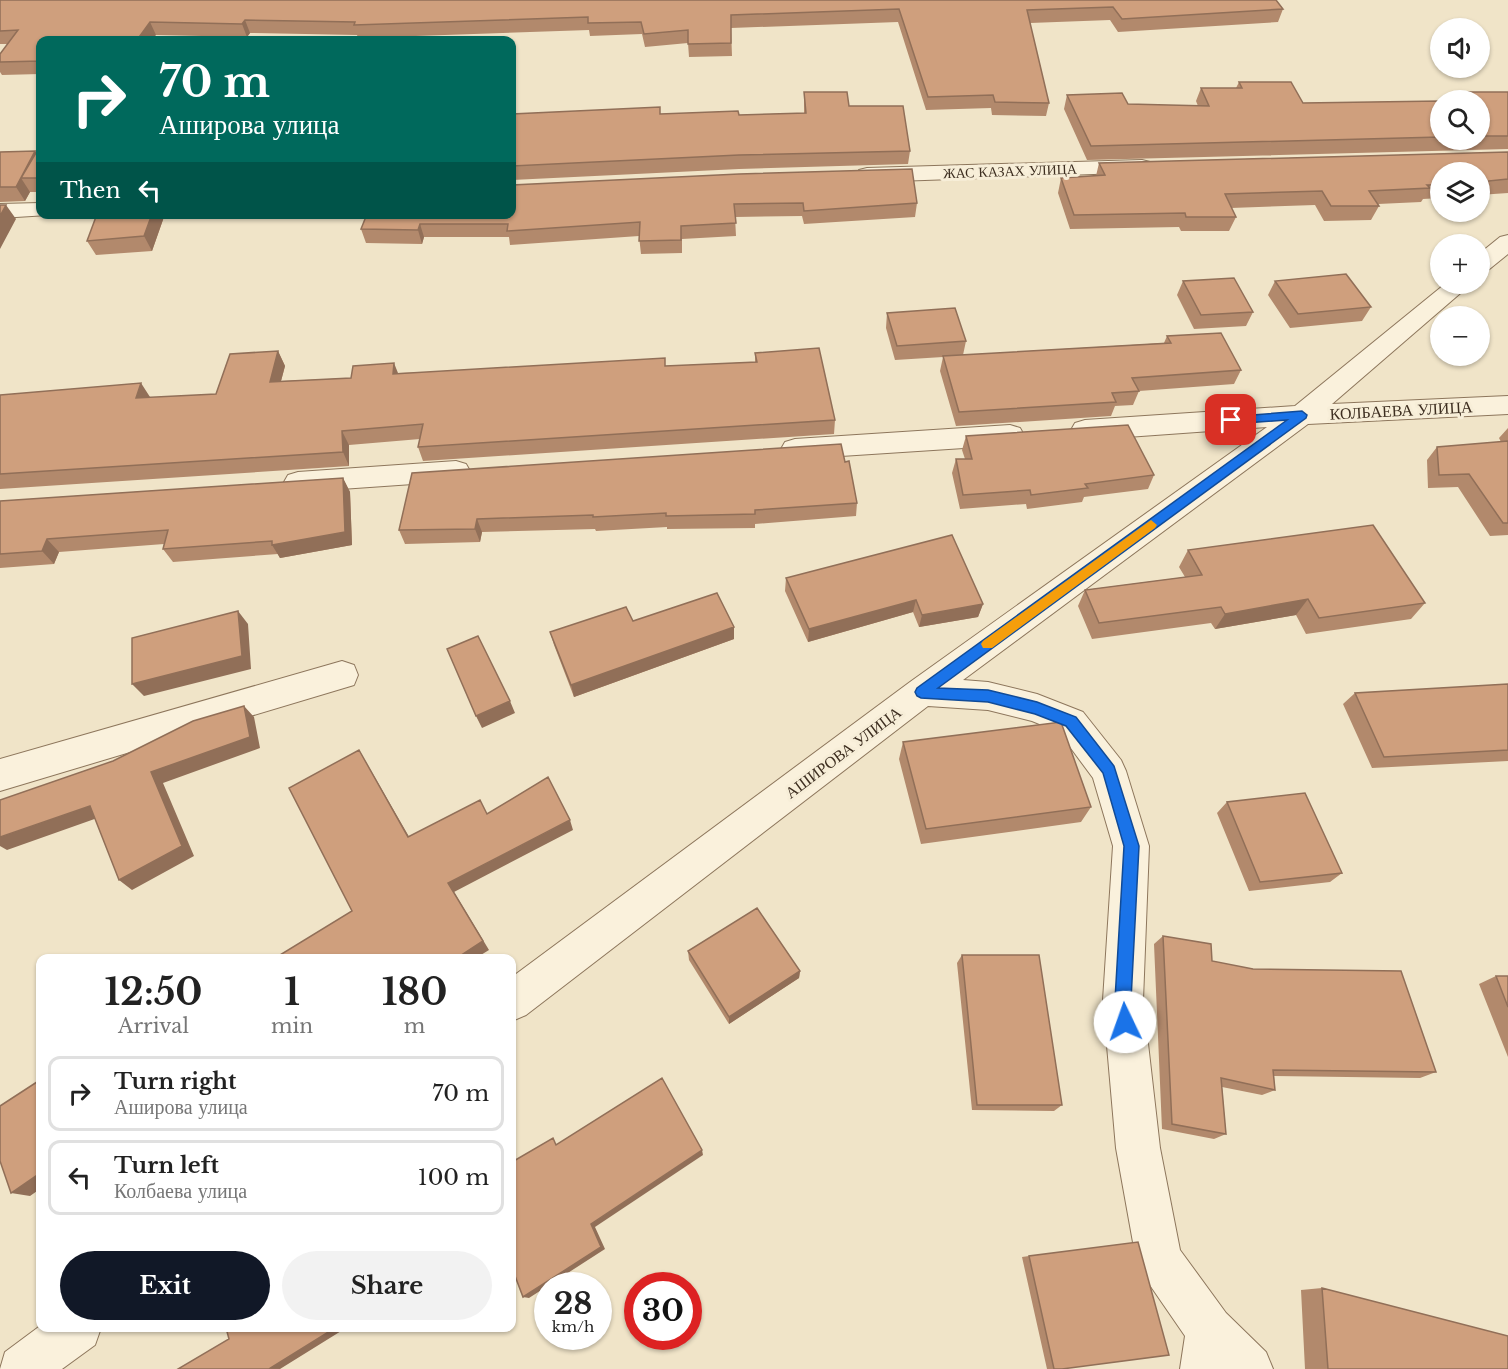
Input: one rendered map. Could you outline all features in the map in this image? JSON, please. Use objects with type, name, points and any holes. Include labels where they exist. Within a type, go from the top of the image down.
[{"type":"street","name":"ЖАС КАЗАХ УЛИЦА","points":[[845,175],[1165,167]]},
{"type":"street","points":[[0,212],[36,210]]},
{"type":"street","points":[[1490,257],[1508,242]]},
{"type":"street","name":"АШИРОВА УЛИЦА","points":[[516,998],[921,692],[1302,415],[1447,294]]},
{"type":"street","name":"КОЛБАЕВА УЛИЦА","points":[[764,451],[1302,415],[1508,405]]},
{"type":"street","points":[[275,483],[478,470]]},
{"type":"street","points":[[0,775],[342,675]]},
{"type":"street","points":[[921,692],[988,696],[1037,708],[1071,722],[1109,771],[1131,846],[1123,1000],[1138,1148],[1159,1259],[1206,1350],[1248,1369]]},
{"type":"street","points":[[22,1369],[73,1332]]},
{"type":"building","points":[[0,0],[1276,0],[1283,9],[1122,19],[1113,7],[1027,10],[1049,103],[995,102],[993,95],[928,97],[899,9],[731,15],[731,43],[688,44],[688,30],[644,34],[641,22],[588,23],[588,17],[354,25],[355,22],[245,20],[242,24],[150,22],[140,36],[36,36],[36,61],[0,62],[0,54],[18,30],[0,31]]},
{"type":"building","points":[[1239,82],[1291,82],[1303,103],[1430,101],[1430,137],[1091,146],[1067,95],[1122,93],[1128,104],[1209,106],[1201,88],[1242,88]]},
{"type":"building","points":[[804,92],[847,92],[849,106],[903,106],[910,151],[739,155],[516,166],[516,114],[660,107],[660,114],[738,111],[739,115],[806,113]]},
{"type":"building","points":[[1490,92],[1508,92],[1508,136],[1490,136]]},
{"type":"building","points":[[35,151],[16,187],[0,187],[0,152]]},
{"type":"building","points":[[1508,152],[1508,179],[1490,181],[1490,162],[1430,162],[1430,185],[1427,185],[1430,188],[1369,191],[1379,206],[1331,206],[1322,191],[1225,194],[1236,217],[1186,217],[1185,213],[1074,215],[1061,178],[1105,175],[1099,163]]},
{"type":"building","points":[[36,153],[36,178],[21,178]]},
{"type":"building","points":[[912,169],[917,203],[804,211],[803,203],[734,204],[736,223],[681,226],[681,240],[639,241],[640,222],[507,231],[508,224],[420,224],[418,230],[361,229],[365,219],[516,219],[516,185],[739,174]]},
{"type":"building","points":[[0,205],[6,205],[0,216]]},
{"type":"building","points":[[95,219],[150,219],[144,236],[87,241]]},
{"type":"building","points":[[1346,274],[1371,307],[1298,314],[1275,281]]},
{"type":"building","points":[[1234,278],[1253,312],[1201,315],[1183,281]]},
{"type":"building","points":[[955,308],[966,341],[897,346],[887,313]]},
{"type":"building","points":[[1221,333],[1241,370],[1132,378],[1139,391],[1112,393],[1116,402],[959,412],[943,356],[1171,343],[1167,336]]},
{"type":"building","points":[[819,348],[835,420],[418,447],[423,424],[342,431],[343,452],[0,474],[0,395],[141,383],[136,398],[216,394],[230,354],[278,351],[270,382],[351,378],[353,366],[394,363],[393,374],[665,358],[665,366],[757,362],[755,353]]},
{"type":"building","points":[[1128,425],[1154,475],[1085,484],[1088,488],[1031,495],[1030,490],[963,495],[956,459],[972,459],[966,436]]},
{"type":"building","points":[[1508,441],[1508,523],[1503,523],[1469,474],[1439,475],[1437,447]]},
{"type":"building","points":[[841,444],[845,462],[849,461],[857,503],[755,510],[755,514],[666,516],[666,513],[477,519],[475,529],[399,530],[412,473]]},
{"type":"building","points":[[343,478],[345,532],[272,545],[272,541],[163,549],[168,530],[47,539],[42,551],[0,554],[0,501]]},
{"type":"building","points":[[1373,525],[1425,603],[1319,618],[1308,599],[1225,614],[1221,607],[1099,623],[1085,590],[1202,575],[1188,550]]},
{"type":"building","points":[[952,535],[983,604],[922,615],[916,600],[809,629],[786,578]]},
{"type":"building","points":[[717,593],[734,627],[571,685],[550,632],[626,607],[633,621]]},
{"type":"building","points":[[238,611],[242,656],[132,684],[132,638]]},
{"type":"building","points":[[478,636],[510,701],[476,716],[447,649]]},
{"type":"building","points":[[1508,684],[1508,750],[1384,757],[1355,693]]},
{"type":"building","points":[[244,706],[250,737],[151,772],[182,846],[119,880],[90,806],[0,837],[0,800],[113,761],[193,721]]},
{"type":"building","points":[[1061,722],[1091,807],[926,829],[903,742]]},
{"type":"building","points":[[359,750],[408,837],[480,800],[487,814],[548,777],[570,820],[448,883],[483,941],[463,954],[282,954],[352,911],[289,788]]},
{"type":"building","points":[[1305,793],[1342,873],[1260,882],[1227,802]]},
{"type":"building","points":[[757,908],[800,971],[729,1017],[688,951]]},
{"type":"building","points":[[1163,936],[1211,944],[1212,961],[1253,969],[1401,971],[1436,1072],[1273,1070],[1275,1090],[1221,1078],[1226,1134],[1172,1124]]},
{"type":"building","points":[[962,955],[1039,955],[1062,1105],[977,1105]]},
{"type":"building","points":[[1496,976],[1508,976],[1508,1007]]},
{"type":"building","points":[[662,1078],[702,1150],[591,1224],[601,1247],[562,1272],[534,1272],[534,1290],[523,1297],[516,1279],[516,1160],[553,1138],[556,1145]]},
{"type":"building","points":[[36,1083],[36,1176],[11,1193],[0,1161],[0,1106]]},
{"type":"building","points":[[1138,1242],[1169,1355],[1054,1369],[1029,1256]]},
{"type":"building","points":[[1322,1288],[1508,1336],[1508,1369],[1328,1369]]},
{"type":"building","points":[[227,1332],[329,1332],[269,1369],[178,1369],[229,1339]]},
{"type":"slow traffic","points":[[988,644],[1151,525]]},
{"type":"route","points":[[1125,1022],[1123,1000],[1131,846],[1109,771],[1071,722],[1037,708],[988,696],[921,692],[1302,415],[1231,420]]}]
